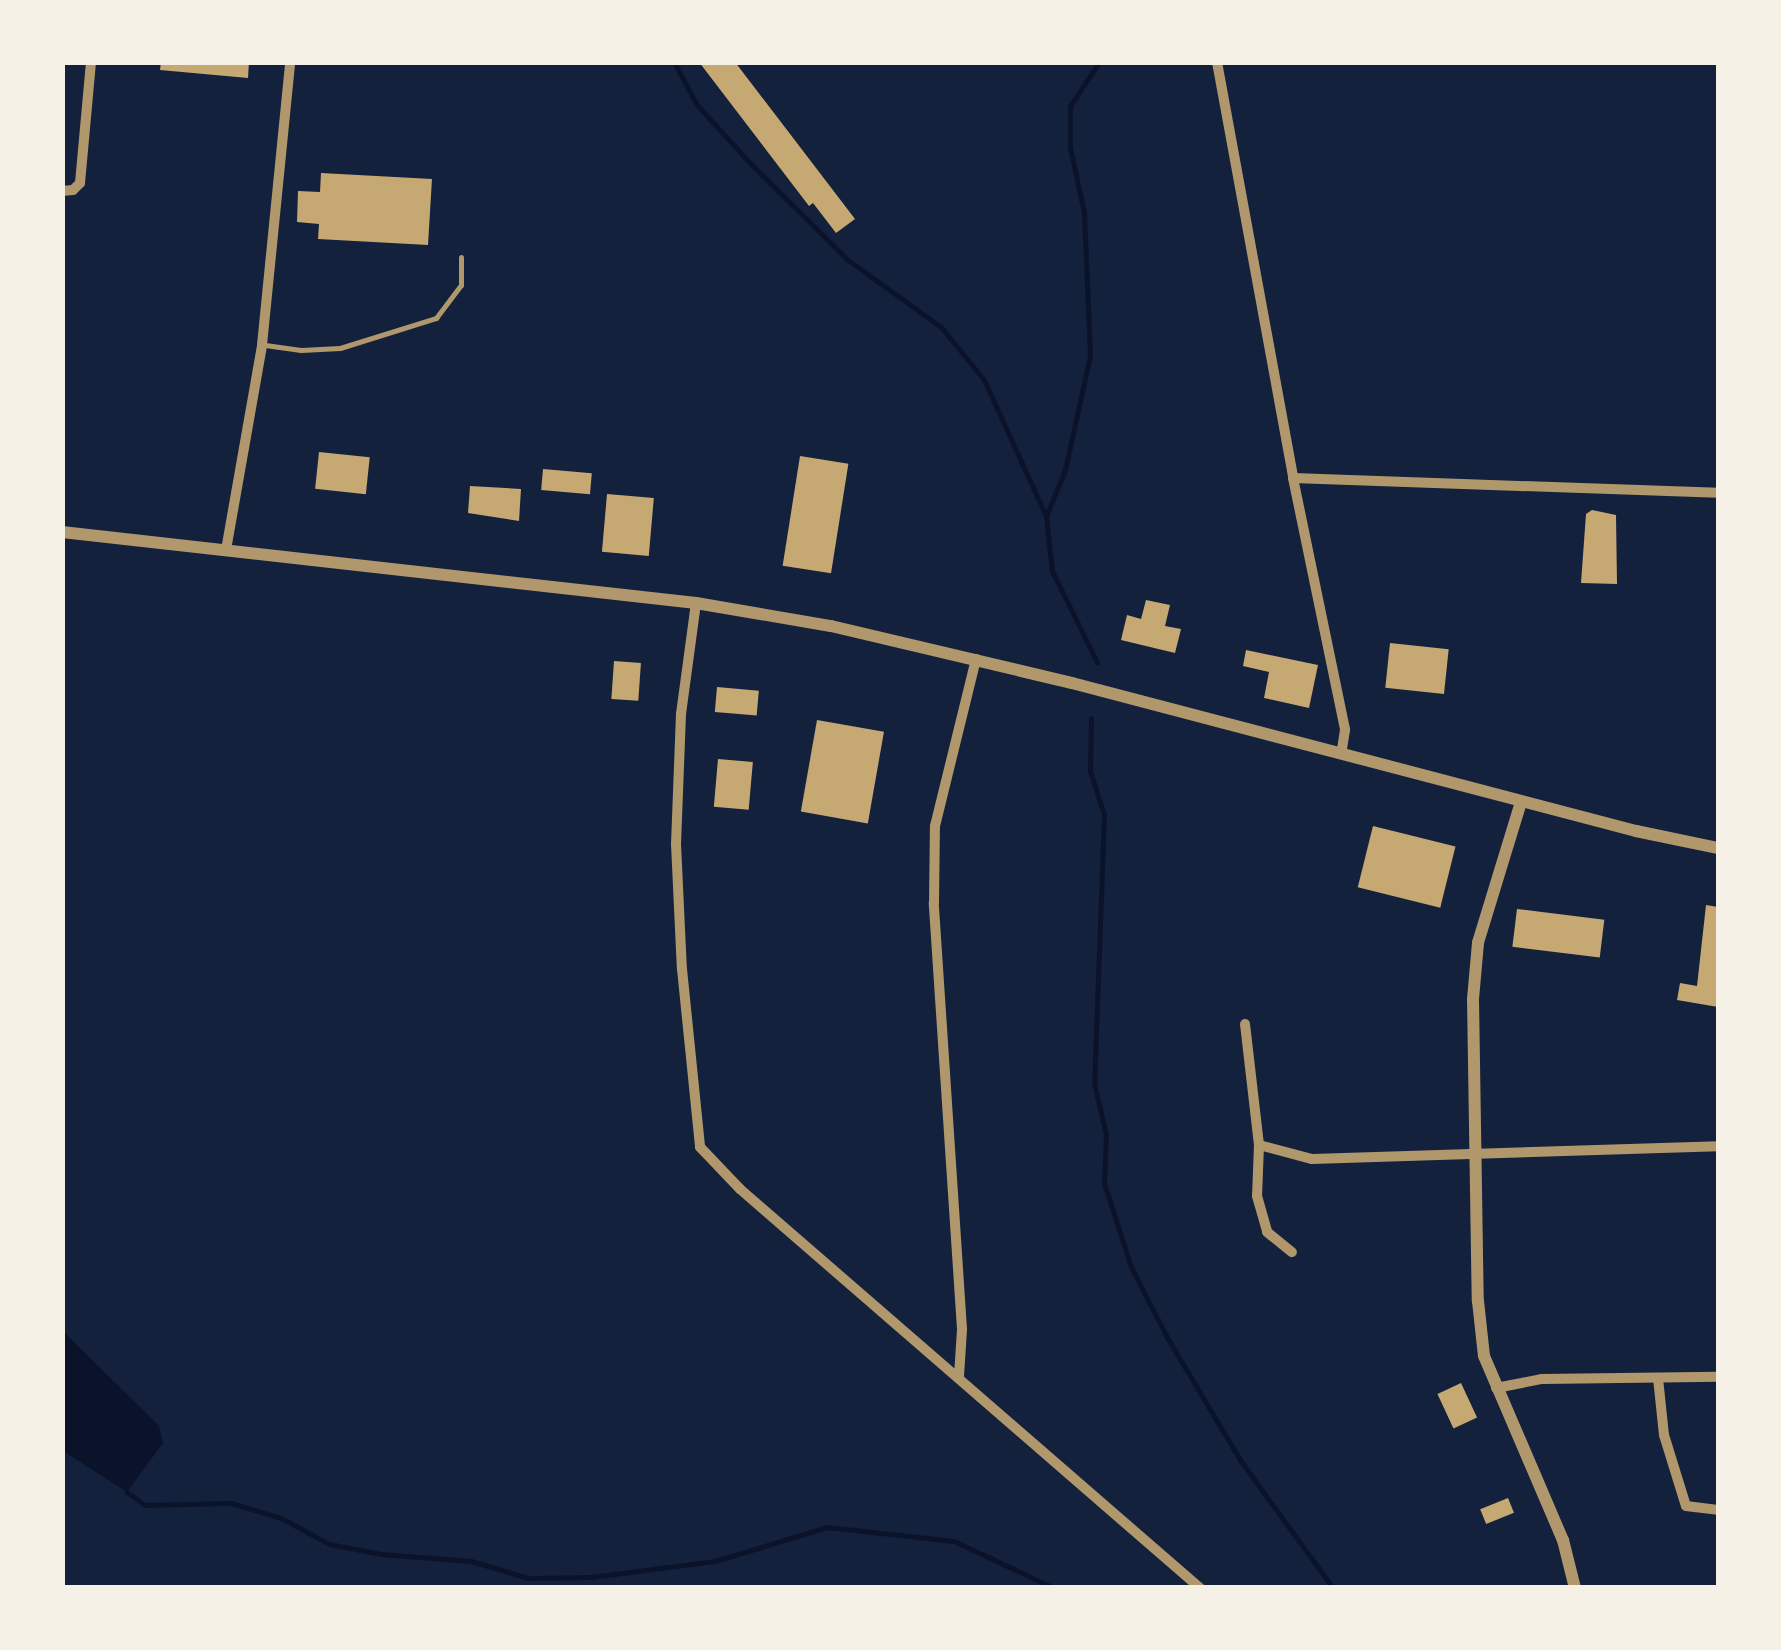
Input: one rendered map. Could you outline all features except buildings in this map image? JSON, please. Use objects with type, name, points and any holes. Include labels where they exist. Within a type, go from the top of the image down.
[{"type":"street","points":[[62,191],[74,190],[80,183],[92,62]]},
{"type":"street","points":[[226,550],[262,345],[290,62]]},
{"type":"street","points":[[1217,62],[1293,478],[1345,730],[1341,754]]},
{"type":"street","points":[[1293,478],[1718,493]]},
{"type":"street","points":[[62,532],[696,603],[831,626],[976,659],[1521,802],[1718,848]]},
{"type":"street","points":[[696,603],[681,714],[676,844],[682,969],[700,1146],[740,1189],[1200,1588]]},
{"type":"street","points":[[959,1376],[962,1329],[934,903],[935,826],[976,659]]},
{"type":"street","points":[[1521,802],[1478,943],[1473,999],[1478,1301],[1484,1356],[1563,1540],[1575,1588]]},
{"type":"street","points":[[1245,1024],[1259,1145],[1257,1196],[1267,1232],[1292,1252]]},
{"type":"street","points":[[1259,1145],[1312,1160],[1718,1146]]},
{"type":"street","points":[[1496,1388],[1542,1379],[1718,1377]]},
{"type":"street","points":[[1658,1378],[1664,1435],[1686,1506],[1718,1510]]},
{"type":"lane","points":[[262,345],[301,350],[340,348],[436,318],[461,284],[460,257]]},
{"type":"water","points":[[63,1331],[159,1426],[163,1443],[127,1492],[63,1451]]},
{"type":"waterway","points":[[674,62],[697,105],[751,164],[848,260],[941,327],[984,380],[1046,516],[1052,571],[1097,662]]},
{"type":"waterway","points":[[1046,516],[1065,470],[1090,355],[1084,213],[1070,147],[1070,106],[1099,62]]},
{"type":"waterway","points":[[1091,718],[1090,771],[1104,815],[1094,1083],[1106,1135],[1104,1183],[1131,1267],[1168,1339],[1240,1460],[1333,1588]]},
{"type":"waterway","points":[[127,1492],[145,1505],[231,1503],[281,1518],[329,1544],[381,1554],[471,1561],[528,1578],[591,1577],[715,1561],[827,1527],[954,1541],[1054,1588]]}]
